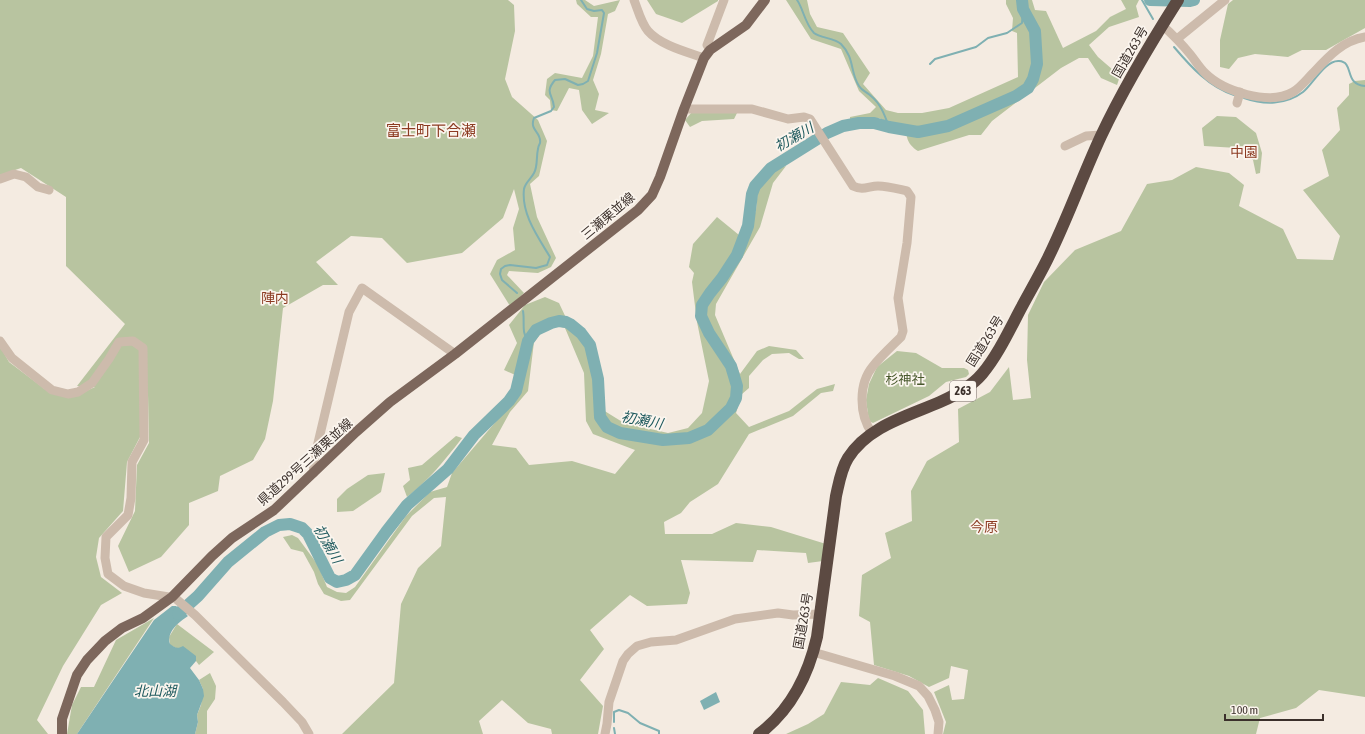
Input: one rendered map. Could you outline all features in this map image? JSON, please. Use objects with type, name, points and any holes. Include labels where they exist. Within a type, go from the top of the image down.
[{"type":"highway","name":"国道263号","points":[[759,734],[784,712],[794,696],[814,652],[836,496],[840,477],[849,457],[862,441],[872,433],[885,425],[963,391],[975,382],[988,367],[1000,348],[1047,259],[1102,135],[1124,90],[1178,0]]},
{"type":"main road","points":[[707,54],[746,25],[765,0]]},
{"type":"main road","name":"三瀬栗並線","points":[[455,354],[638,210],[652,195],[660,177],[684,109],[707,54]]},
{"type":"main road","name":"県道299号三瀬栗並線","points":[[62,734],[62,719],[77,675],[87,660],[110,637],[122,628],[143,618],[174,598],[212,556],[232,538],[274,510],[356,432],[390,402],[455,354]]},
{"type":"street","points":[[634,0],[642,21],[648,31],[658,39],[685,52],[707,54],[708,45],[724,0]]},
{"type":"street","points":[[1177,39],[1225,0]]},
{"type":"street","points":[[1162,25],[1177,39],[1204,72],[1218,83],[1240,92],[1265,98],[1279,97],[1293,92],[1334,52],[1346,43],[1365,37]]},
{"type":"street","points":[[1237,103],[1240,92]]},
{"type":"street","points":[[684,109],[752,109],[788,119],[804,117],[810,119],[853,186],[864,189],[878,186],[892,188],[907,191],[911,197],[907,243],[898,298],[904,331],[902,337],[872,367],[863,385],[862,406],[868,427],[872,433]]},
{"type":"street","points":[[1065,146],[1086,136],[1102,135]]},
{"type":"street","points":[[0,179],[14,174],[26,177],[38,186],[49,190]]},
{"type":"street","points":[[314,473],[313,464],[349,312],[362,288],[455,354]]},
{"type":"street","points":[[0,340],[12,358],[52,390],[68,394],[78,392],[92,383],[120,342],[133,341],[143,348],[144,440],[132,462],[131,498],[128,516],[106,537],[105,558],[108,574],[124,586],[144,593],[174,598],[195,615],[283,702],[302,722],[309,734]]},
{"type":"street","points":[[605,734],[609,702],[623,661],[637,646],[651,642],[676,640],[735,619],[778,613],[793,615],[820,614]]},
{"type":"street","points":[[814,652],[895,676],[919,686],[928,696],[935,710],[939,722],[938,734]]},
{"type":"green space","points":[[0,0],[508,0],[514,5],[515,31],[505,79],[512,97],[538,120],[547,141],[539,176],[530,184],[537,217],[556,258],[551,267],[538,273],[509,271],[507,275],[524,293],[510,306],[490,274],[497,260],[515,250],[513,228],[519,209],[514,189],[503,218],[462,253],[407,263],[382,238],[351,236],[316,262],[338,285],[323,285],[283,308],[273,401],[265,439],[253,460],[220,476],[218,491],[189,503],[189,525],[161,557],[129,572],[118,546],[135,511],[137,465],[149,443],[148,395],[140,437],[127,462],[123,511],[99,538],[96,557],[101,577],[122,593],[101,605],[63,666],[37,720],[48,734],[0,734],[0,346],[9,362],[50,393],[73,397],[95,387],[77,386],[125,324],[66,266],[66,197],[21,168],[0,175]]},
{"type":"green space","points":[[576,0],[585,0],[594,6],[620,0],[615,11],[608,14],[601,54],[593,80],[599,94],[595,110],[609,113],[592,124],[582,110],[579,90],[569,88],[557,111],[551,110],[550,100],[545,95],[547,79],[555,73],[582,78],[593,56],[598,17],[591,17],[577,4]]},
{"type":"green space","points":[[647,0],[718,1],[682,23],[656,14]]},
{"type":"green space","points":[[786,0],[807,0],[810,14],[817,27],[843,33],[870,73],[863,84],[886,110],[898,113],[922,113],[949,108],[1018,77],[1017,33],[1012,31],[1013,18],[1006,4],[1006,0],[1032,0],[1035,10],[1046,11],[1063,48],[1096,31],[1110,17],[1126,9],[1121,0],[1139,0],[1136,6],[1139,17],[1109,27],[1089,45],[1098,57],[1120,76],[1117,85],[1101,78],[1088,58],[1079,58],[1061,68],[992,121],[981,135],[969,135],[918,151],[910,143],[905,126],[892,124],[879,118],[850,120],[850,117],[870,113],[876,107],[859,91],[841,49],[811,39]]},
{"type":"green space","points":[[1233,0],[1365,0],[1365,28],[1326,50],[1302,50],[1288,57],[1255,54],[1238,58],[1229,69],[1220,67],[1220,40],[1228,4]]},
{"type":"green space","points":[[1365,80],[1365,697],[1319,690],[1296,708],[1260,718],[1256,734],[943,734],[946,722],[934,692],[949,685],[952,700],[964,699],[968,670],[951,666],[949,678],[929,687],[909,676],[874,665],[870,622],[859,616],[862,575],[891,558],[885,533],[912,521],[911,491],[927,461],[959,442],[958,409],[990,392],[1009,367],[1013,400],[1031,398],[1027,360],[1028,315],[1044,282],[1075,250],[1121,231],[1147,184],[1172,180],[1196,167],[1229,173],[1244,185],[1239,206],[1283,229],[1297,259],[1333,260],[1340,236],[1303,190],[1329,176],[1322,150],[1340,130],[1337,108],[1349,95],[1349,84],[1355,81]]},
{"type":"green space","points":[[692,112],[737,113],[734,119],[702,121],[690,127],[685,120]]},
{"type":"green space","points":[[1217,116],[1236,117],[1256,133],[1262,153],[1260,173],[1256,174],[1253,160],[1237,148],[1204,146],[1202,128]]},
{"type":"green space","points":[[786,166],[773,183],[760,227],[716,304],[715,315],[740,374],[757,351],[769,346],[796,350],[804,359],[799,359],[789,353],[772,354],[763,360],[749,376],[749,388],[742,394],[736,413],[749,427],[789,411],[817,389],[835,384],[833,391],[821,393],[793,416],[749,434],[718,484],[690,502],[681,513],[664,522],[665,534],[712,534],[736,523],[771,527],[826,544],[823,561],[808,563],[806,553],[757,550],[753,562],[681,560],[690,593],[687,604],[647,606],[630,595],[590,630],[604,649],[580,680],[603,706],[598,734],[552,734],[551,729],[528,723],[502,700],[479,721],[483,734],[342,734],[394,683],[401,604],[418,568],[441,546],[446,497],[434,498],[412,516],[350,600],[341,601],[324,594],[303,552],[291,549],[283,537],[292,535],[298,538],[318,565],[327,587],[337,592],[346,593],[355,587],[406,516],[430,492],[447,487],[452,473],[521,392],[522,378],[504,370],[517,343],[509,325],[525,305],[545,297],[559,303],[567,320],[594,351],[603,410],[624,423],[668,433],[688,428],[702,413],[709,381],[697,322],[692,282],[694,273],[689,267],[693,244],[717,217],[739,235],[747,237],[756,210],[758,188],[773,170]],"holes":[[[557,326],[565,328],[584,373],[586,421],[593,434],[635,450],[615,474],[572,461],[529,465],[516,448],[492,445],[510,412],[528,391],[534,342],[543,331]]]},
{"type":"green space","name":"杉神社","points":[[897,351],[916,353],[942,368],[964,368],[968,370],[969,374],[966,377],[946,382],[929,396],[873,423],[869,421],[866,400],[869,384],[877,367]]},
{"type":"green space","points":[[456,436],[462,438],[430,477],[407,497],[403,486],[410,480],[408,468],[422,465]]},
{"type":"green space","points":[[385,473],[381,492],[353,511],[337,512],[337,499],[347,489],[368,475]]},
{"type":"green space","points":[[154,618],[77,734],[67,734],[72,705],[81,687],[94,687],[116,640]]},
{"type":"green space","points":[[177,624],[214,652],[199,665],[196,658],[180,648],[170,645],[169,637]]},
{"type":"green space","points":[[210,673],[216,686],[215,699],[207,711],[207,734],[195,734],[198,722],[197,715],[201,705],[203,689],[199,680]]},
{"type":"green space","points":[[878,678],[908,691],[923,710],[925,734],[786,734],[808,724],[824,714],[841,682],[870,685]]},
{"type":"water","name":"北山湖","points":[[172,606],[176,606],[188,616],[177,624],[172,631],[169,640],[170,644],[176,648],[183,646],[196,656],[196,661],[190,668],[199,680],[203,689],[204,696],[197,715],[198,722],[195,734],[77,734],[154,620]]},
{"type":"water","points":[[716,692],[720,702],[704,710],[700,701]]},
{"type":"waterway","points":[[517,293],[502,280],[500,274],[501,269],[510,265],[536,268],[547,265],[550,257],[531,225],[525,207],[524,189],[535,170],[540,143],[539,136],[533,126],[534,118],[551,111],[554,107],[550,94],[550,88],[555,80],[565,79],[578,85],[588,81],[597,53],[604,13],[602,10],[594,11],[587,9],[581,0]]},
{"type":"waterway","points":[[797,0],[808,25],[814,33],[838,42],[845,49],[856,81],[859,86],[877,103],[882,110],[889,127]]},
{"type":"waterway","name":"初瀬川","points":[[178,614],[198,596],[228,562],[265,532],[279,525],[290,524],[302,528],[308,534],[330,578],[337,582],[346,580],[355,575],[407,505],[448,469],[474,435],[509,401],[516,391],[528,341],[536,330],[551,323],[559,321],[570,324],[581,333],[590,345],[598,379],[600,417],[607,427],[620,433],[663,440],[689,438],[708,430],[731,408],[736,398],[737,386],[731,366],[709,333],[701,316],[702,305],[737,255],[748,226],[752,194],[755,186],[771,168],[827,133],[843,126],[859,123],[874,123],[918,132],[948,126],[1016,96],[1028,88],[1033,79],[1037,64],[1035,31],[1023,9],[1022,0]]},
{"type":"waterway","points":[[1142,0],[1153,19]]},
{"type":"waterway","name":"初瀬川","points":[[1150,0],[1194,0]]},
{"type":"waterway","points":[[930,64],[935,59],[976,47],[988,38],[1007,33],[1022,23],[1023,9]]},
{"type":"waterway","points":[[1174,47],[1201,76],[1216,87],[1234,95]]},
{"type":"waterway","points":[[1244,98],[1267,103],[1289,99],[1303,92],[1329,64],[1339,61],[1344,62],[1347,65],[1354,81],[1365,86]]},
{"type":"waterway","points":[[523,311],[524,330],[528,341]]},
{"type":"waterway","points":[[614,722],[614,712],[619,710],[628,713],[640,723],[659,731],[659,734]]},
{"type":"waterway","points":[[614,728],[615,734]]},
{"type":"district","name":"富士町下合瀬","points":[[431,130]]},
{"type":"district","name":"中園","points":[[1244,152]]},
{"type":"district","name":"陣内","points":[[275,298]]},
{"type":"district","name":"今原","points":[[984,527]]}]
